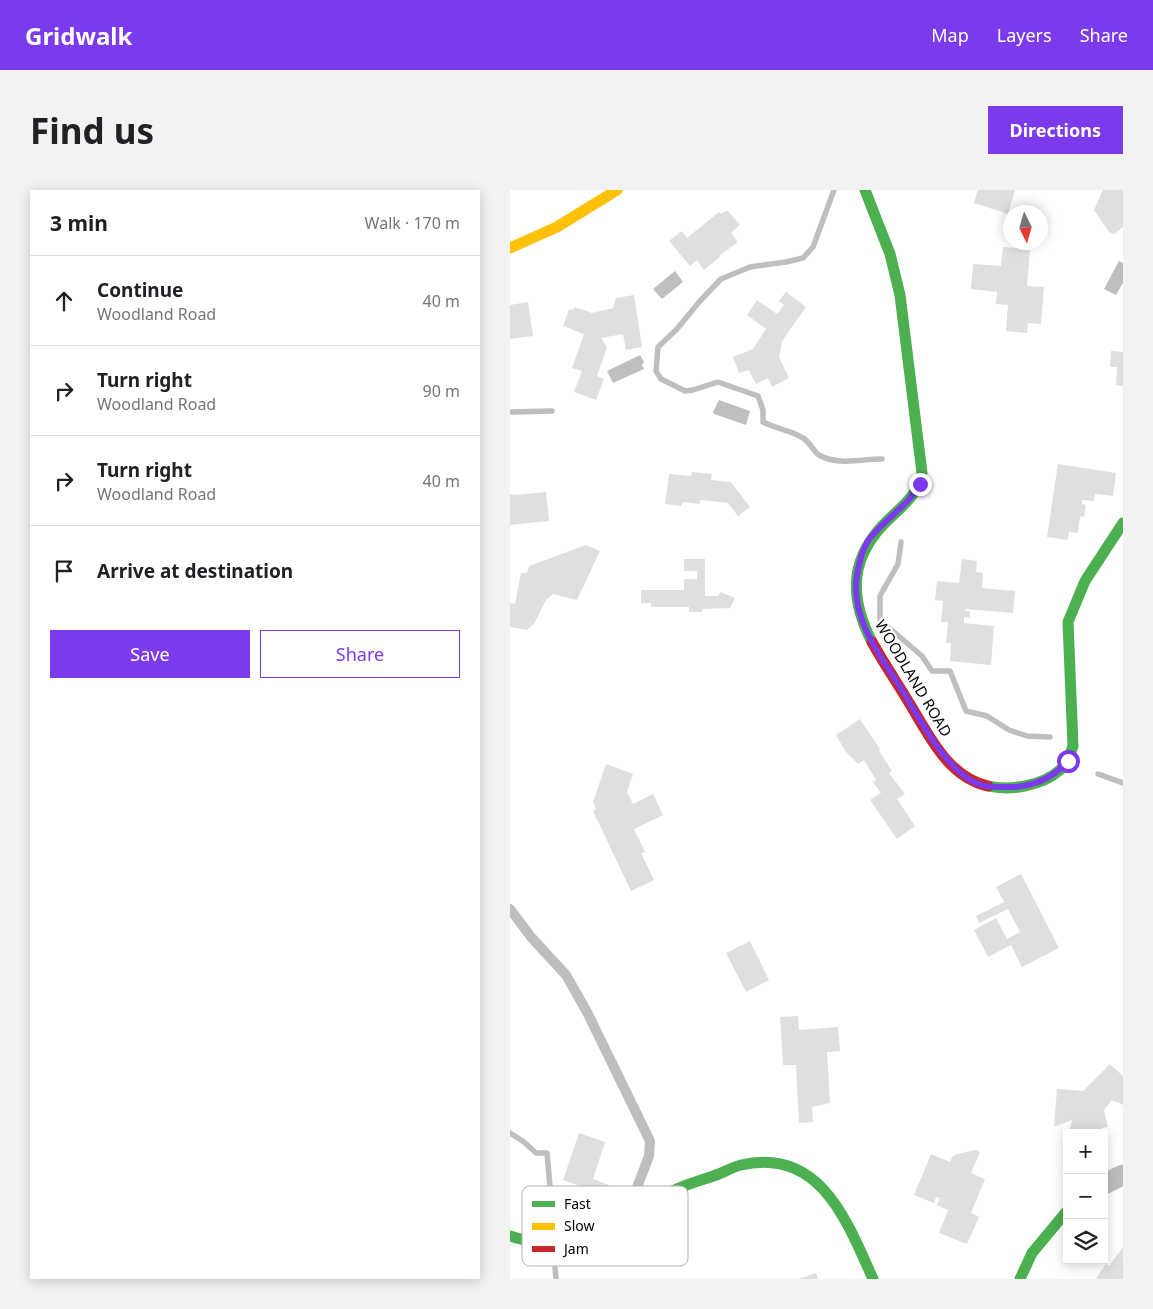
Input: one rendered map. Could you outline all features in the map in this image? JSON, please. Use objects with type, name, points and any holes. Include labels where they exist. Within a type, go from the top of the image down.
[{"type":"street","points":[[510,248],[557,227],[617,190]]},
{"type":"street","name":"WOODLAND ROAD","points":[[864,190],[882,232],[895,272],[900,295],[922,473],[920,484],[915,493],[870,538],[864,549],[856,578],[857,602],[861,619],[881,657],[934,742],[945,758],[968,778],[981,785],[999,787],[1028,786],[1048,779],[1059,772],[1068,761],[1073,746],[1068,622],[1089,573],[1123,523]]},
{"type":"street","points":[[686,1186],[741,1165],[774,1163],[791,1166],[807,1174],[831,1195],[840,1208],[873,1279]]},
{"type":"street","points":[[1108,1182],[1123,1175]]},
{"type":"street","points":[[1020,1279],[1032,1253],[1063,1216]]},
{"type":"lane","points":[[510,909],[531,937],[566,975],[587,1012],[650,1141],[649,1156],[638,1186]]},
{"type":"shaded area","points":[[1119,261],[1123,263],[1123,283],[1116,295],[1104,289]]},
{"type":"shaded area","points":[[675,271],[683,282],[662,299],[653,289]]},
{"type":"shaded area","points":[[640,355],[644,362],[642,365],[644,369],[613,383],[607,371]]},
{"type":"shaded area","points":[[719,400],[750,411],[746,425],[714,414],[713,412]]},
{"type":"building","points":[[978,190],[1015,190],[1011,205],[1003,205],[1003,212],[974,203]]},
{"type":"building","points":[[1103,190],[1123,190],[1123,227],[1114,234],[1109,232],[1094,210]]},
{"type":"building","points":[[726,211],[740,225],[731,233],[738,242],[704,270],[697,260],[690,266],[669,241],[682,231],[687,238],[719,212],[721,214]]},
{"type":"building","points":[[1003,247],[1003,250],[1030,250],[1027,286],[1044,287],[1041,324],[1028,323],[1027,333],[1006,331],[1008,305],[996,304],[997,292],[971,289],[973,264],[1001,266]]},
{"type":"building","points":[[786,292],[806,307],[782,341],[779,357],[789,378],[772,387],[768,378],[756,384],[749,370],[739,373],[733,357],[753,349],[766,329],[747,315],[757,300],[777,314],[784,305],[779,301]]},
{"type":"building","points":[[634,295],[642,347],[626,350],[623,334],[601,338],[607,347],[597,376],[604,379],[596,400],[574,392],[582,371],[572,368],[584,334],[563,326],[569,309],[573,310],[575,307],[592,313],[613,308],[616,298]]},
{"type":"building","points":[[528,302],[533,336],[510,339],[510,305]]},
{"type":"building","points":[[1111,351],[1123,352],[1123,386],[1116,385],[1117,367],[1110,367]]},
{"type":"building","points":[[1058,464],[1116,473],[1113,496],[1095,494],[1094,501],[1082,500],[1082,504],[1086,505],[1084,517],[1080,516],[1078,533],[1069,532],[1068,540],[1047,537]]},
{"type":"building","points":[[692,472],[712,474],[711,480],[731,482],[750,507],[738,516],[728,503],[700,500],[700,504],[683,502],[681,506],[665,504],[669,474],[691,476]]},
{"type":"building","points":[[546,492],[549,521],[510,525],[510,494]]},
{"type":"building","points":[[586,545],[600,551],[577,600],[553,594],[546,600],[534,624],[527,630],[510,627],[510,603],[515,604],[521,573],[527,573],[529,566]]},
{"type":"building","points":[[684,559],[705,559],[705,596],[718,596],[721,592],[735,598],[730,608],[702,609],[702,612],[689,612],[689,607],[651,607],[651,603],[641,603],[641,590],[684,590],[684,579],[697,579],[697,571],[684,571]]},
{"type":"building","points":[[962,559],[977,561],[976,572],[983,573],[982,588],[1015,591],[1013,613],[965,609],[965,611],[970,611],[970,618],[964,617],[964,623],[994,626],[991,665],[950,661],[951,643],[946,643],[948,622],[941,622],[943,601],[935,600],[937,581],[959,583]]},
{"type":"building","points":[[860,719],[892,771],[889,773],[905,794],[897,799],[915,826],[897,839],[870,800],[881,793],[873,782],[876,780],[864,760],[858,764],[846,752],[836,735]]},
{"type":"building","points":[[606,764],[633,774],[627,792],[633,804],[653,794],[663,815],[634,829],[645,852],[641,853],[654,880],[631,891],[593,811],[596,809],[593,802]]},
{"type":"building","points":[[1021,874],[1059,948],[1022,967],[1011,945],[988,957],[974,930],[996,918],[1007,939],[1020,932],[1008,909],[979,923],[976,916],[1004,902],[996,887]]},
{"type":"building","points":[[750,941],[769,980],[746,992],[726,953]]},
{"type":"building","points":[[798,1016],[799,1030],[838,1027],[840,1051],[827,1052],[830,1103],[812,1107],[813,1122],[799,1123],[796,1065],[783,1065],[780,1017]]},
{"type":"building","points":[[1110,1064],[1123,1076],[1123,1105],[1112,1100],[1104,1110],[1108,1127],[1101,1129],[1070,1129],[1072,1120],[1054,1127],[1057,1089],[1083,1091]]},
{"type":"building","points":[[579,1133],[605,1142],[593,1179],[609,1186],[580,1186],[563,1180]]},
{"type":"building","points":[[976,1150],[980,1152],[971,1173],[985,1179],[971,1213],[979,1217],[967,1244],[939,1233],[948,1210],[937,1205],[940,1198],[936,1197],[934,1203],[914,1195],[931,1154],[950,1162],[952,1157],[957,1154]]},
{"type":"building","points":[[1123,1247],[1123,1279],[1096,1278],[1106,1264],[1109,1266]]},
{"type":"building","points":[[816,1273],[818,1279],[798,1279]]},
{"type":"waterway","points":[[834,190],[813,247],[803,258],[750,267],[721,279],[677,329],[658,347],[656,371],[661,379],[685,391],[718,382],[758,396],[763,410],[763,422],[798,435],[808,442],[819,455],[826,458],[842,461],[882,459]]},
{"type":"waterway","points":[[510,412],[552,411]]},
{"type":"waterway","points":[[901,542],[898,564],[880,596],[880,620],[922,656],[932,671],[950,671],[966,711],[987,716],[1009,730],[1027,736],[1050,737]]},
{"type":"waterway","points":[[1098,774],[1123,783]]},
{"type":"waterway","points":[[510,1133],[536,1153],[547,1153],[550,1186]]},
{"type":"waterway","points":[[555,1268],[556,1279]]},
{"type":"traffic: fast","points":[[865,190],[890,254],[900,295],[922,473],[914,493],[876,533],[860,562],[857,577],[859,608],[872,642]]},
{"type":"traffic: fast","points":[[988,786],[1006,788],[1026,786],[1044,780],[1062,768],[1068,759],[1073,746],[1068,622],[1085,581],[1123,523]]},
{"type":"traffic: fast","points":[[684,1186],[741,1165],[768,1162],[791,1167],[811,1178],[827,1194],[841,1213],[853,1234],[873,1279]]},
{"type":"traffic: fast","points":[[1020,1279],[1032,1253],[1063,1216]]},
{"type":"traffic: fast","points":[[510,1236],[522,1239]]},
{"type":"traffic: slow","points":[[510,248],[557,227],[617,190]]},
{"type":"traffic: jam","points":[[872,642],[940,752],[961,773],[974,781],[988,786]]},
{"type":"route","points":[[920,484],[910,499],[870,538],[859,564],[856,578],[858,609],[861,619],[881,657],[939,750],[945,758],[968,778],[981,785],[999,787],[1028,786],[1048,779],[1059,772],[1068,761]]}]
